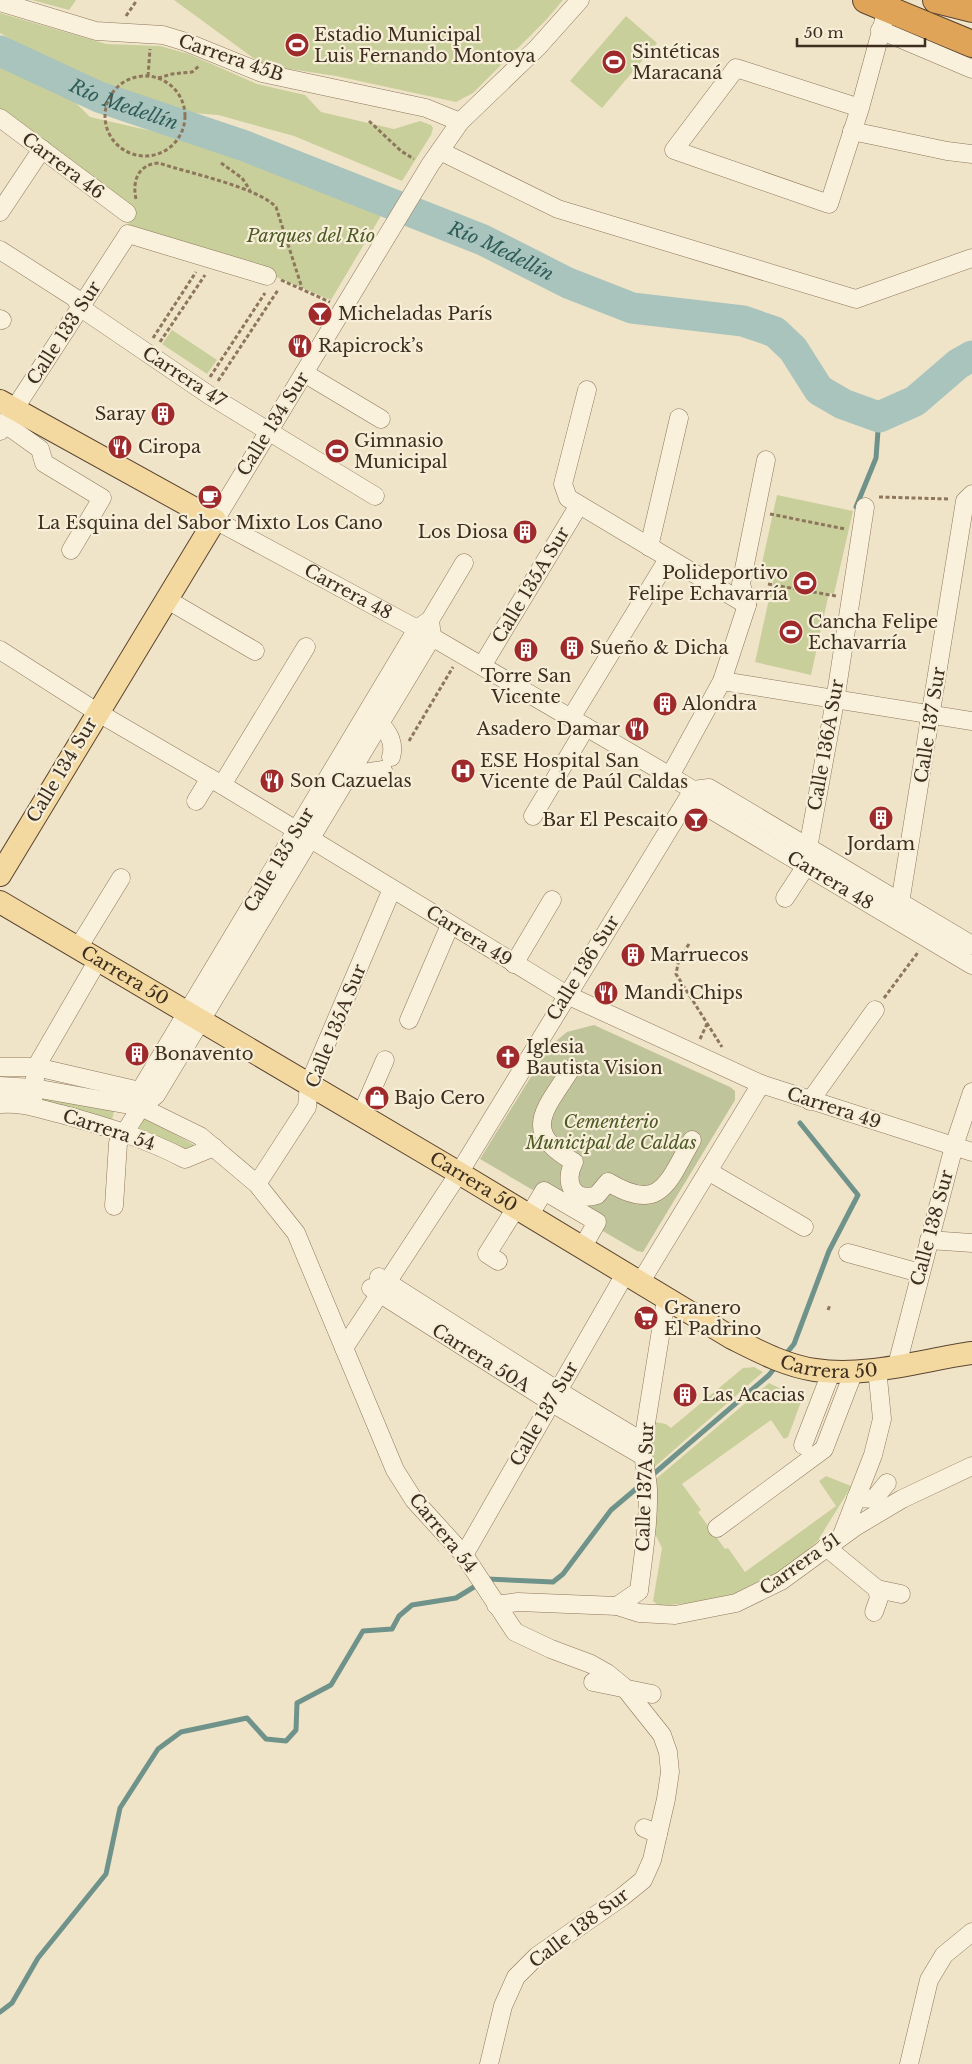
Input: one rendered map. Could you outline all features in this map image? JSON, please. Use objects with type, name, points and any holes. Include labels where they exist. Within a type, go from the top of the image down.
[{"type":"highway","points":[[936,0],[972,9]]},
{"type":"highway","points":[[878,13],[972,44]]},
{"type":"main road","name":"Carrera 48","points":[[5,416],[215,520]]},
{"type":"main road","name":"Calle 134 Sur","points":[[0,875],[215,520]]},
{"type":"main road","name":"Carrera 50","points":[[0,902],[459,1173],[666,1299],[732,1338],[761,1352],[815,1370],[854,1371],[972,1353]]},
{"type":"street","name":"Calle 134 Sur","points":[[215,520],[387,238],[430,159],[460,122],[538,47],[580,0]]},
{"type":"street","name":"Carrera 45B","points":[[0,2],[96,31],[163,35],[186,42],[262,73],[426,108],[460,122]]},
{"type":"street","points":[[860,108],[736,68],[674,150],[829,204],[860,108],[878,13],[972,69]]},
{"type":"street","name":"Carrera 46","points":[[0,118],[42,149],[132,209]]},
{"type":"street","points":[[852,131],[947,152],[972,154]]},
{"type":"street","points":[[0,212],[42,149]]},
{"type":"street","points":[[430,159],[558,209],[856,299],[972,258]]},
{"type":"street","name":"Calle 133 Sur","points":[[5,416],[81,308],[128,234],[210,258]]},
{"type":"street","name":"Carrera 47","points":[[0,250],[76,298],[81,308],[205,392],[375,496]]},
{"type":"street","points":[[210,258],[276,282]]},
{"type":"street","points":[[304,373],[381,419]]},
{"type":"street","points":[[587,390],[563,484],[568,498],[747,605]]},
{"type":"street","points":[[5,416],[40,448],[44,463],[102,498],[71,550]]},
{"type":"street","points":[[649,547],[679,418]]},
{"type":"street","points":[[670,776],[722,681],[747,605],[741,584],[766,460]]},
{"type":"street","name":"Calle 137 Sur","points":[[896,910],[932,715],[964,498]]},
{"type":"street","name":"Calle 136A Sur","points":[[804,858],[835,701],[870,502]]},
{"type":"street","name":"Calle 135A Sur","points":[[482,666],[579,505]]},
{"type":"street","name":"Carrera 48","points":[[215,520],[426,629],[482,666],[693,790],[700,803],[804,858],[896,910],[972,946]]},
{"type":"street","points":[[571,718],[668,559]]},
{"type":"street","name":"Calle 135 Sur","points":[[114,1206],[118,1143],[141,1099],[156,1096],[194,1016],[464,563]]},
{"type":"street","points":[[166,599],[255,651]]},
{"type":"street","name":"Calle 135 Sur","points":[[303,834],[349,775],[380,723],[426,629]]},
{"type":"street","points":[[196,801],[216,782],[306,648]]},
{"type":"street","name":"Carrera 49","points":[[0,650],[97,712],[303,834],[567,995],[761,1084],[972,1152]]},
{"type":"street","points":[[722,681],[835,701],[972,721]]},
{"type":"street","points":[[349,775],[393,759],[394,749],[387,730],[380,723]]},
{"type":"street","points":[[533,816],[586,727]]},
{"type":"street","name":"Calle 136 Sur","points":[[342,1342],[379,1285],[459,1173],[693,790]]},
{"type":"street","points":[[785,898],[804,858]]},
{"type":"street","points":[[78,948],[121,878]]},
{"type":"street","name":"Calle 135A Sur","points":[[257,1184],[307,1107],[309,1084],[392,889]]},
{"type":"street","points":[[514,964],[552,900]]},
{"type":"street","name":"Carrera 48","points":[[896,910],[972,965]]},
{"type":"street","points":[[409,1020],[450,925]]},
{"type":"street","points":[[32,1107],[36,1067],[98,960]]},
{"type":"street","points":[[810,1100],[875,1010]]},
{"type":"street","points":[[361,1115],[385,1060]]},
{"type":"street","name":"Carrera 54","points":[[0,1067],[36,1067],[141,1099],[214,1147],[257,1184],[296,1233],[395,1470],[414,1500],[464,1554],[496,1605],[516,1632],[591,1664],[623,1686],[662,1735],[668,1752],[670,1772],[651,1831],[652,1860],[643,1880]]},
{"type":"street","points":[[571,1069],[544,1112],[542,1130],[550,1146],[574,1162],[568,1173],[568,1180],[574,1200]]},
{"type":"street","name":"Calle 137 Sur","points":[[464,1554],[554,1396],[632,1278],[708,1171],[761,1084]]},
{"type":"street","name":"Carrera 54","points":[[0,1086],[141,1099]]},
{"type":"street","name":"Calle 138 Sur","points":[[842,1535],[873,1454],[882,1419],[887,1367],[920,1273],[954,1146],[972,1092]]},
{"type":"street","name":"Carrera 54","points":[[0,1104],[17,1103],[125,1132],[156,1144],[185,1159],[214,1147]]},
{"type":"street","points":[[574,1200],[597,1195],[608,1182],[631,1195],[642,1196],[658,1191],[666,1184],[692,1140]]},
{"type":"street","points":[[708,1171],[804,1227]]},
{"type":"street","points":[[498,1261],[487,1254],[522,1212],[544,1191],[574,1200],[597,1222],[582,1248]]},
{"type":"street","points":[[929,1240],[972,1243]]},
{"type":"street","points":[[848,1253],[920,1273]]},
{"type":"street","name":"Carrera 50A","points":[[379,1285],[554,1396],[643,1449]]},
{"type":"street","name":"Calle 137A Sur","points":[[617,1606],[639,1591],[648,1525],[647,1481],[643,1449],[666,1299]]},
{"type":"street","points":[[803,1445],[832,1370]]},
{"type":"street","points":[[716,1528],[824,1449],[854,1371]]},
{"type":"street","name":"Carrera 51","points":[[496,1605],[518,1602],[617,1606],[638,1613],[675,1615],[736,1603],[781,1581],[842,1535],[902,1499],[972,1466]]},
{"type":"street","points":[[856,1498],[874,1499],[887,1483]]},
{"type":"street","points":[[826,1547],[877,1589],[901,1594]]},
{"type":"street","points":[[874,1612],[879,1598],[877,1589]]},
{"type":"street","points":[[593,1682],[623,1686],[652,1694]]},
{"type":"street","name":"Calle 138 Sur","points":[[490,2064],[503,2006],[516,1977],[537,1956],[622,1897],[643,1880]]},
{"type":"street","points":[[909,2064],[929,1980],[944,1955],[972,1932]]},
{"type":"path","points":[[148,76],[150,43]]},
{"type":"path","points":[[158,78],[172,74],[192,72],[199,65],[198,61]]},
{"type":"path","points":[[148,76],[158,78],[166,82],[180,95],[184,104],[184,123],[181,132],[170,147],[152,155],[133,154],[124,149],[111,136],[106,117],[106,108],[114,90],[130,79],[148,76]]},
{"type":"path","points":[[369,121],[401,151],[430,159]]},
{"type":"path","points":[[152,155],[152,164]]},
{"type":"path","points":[[221,163],[242,178],[250,190]]},
{"type":"path","points":[[132,209],[134,180],[140,172],[152,164],[250,190],[269,199],[276,207],[302,288]]},
{"type":"path","points":[[147,353],[210,258]]},
{"type":"path","points":[[147,353],[210,258]]},
{"type":"path","points":[[276,282],[302,288],[344,310]]},
{"type":"path","points":[[205,392],[276,282]]},
{"type":"path","points":[[205,392],[276,282]]},
{"type":"path","points":[[870,502],[964,498]]},
{"type":"path","points":[[770,514],[851,530]]},
{"type":"path","points":[[768,584],[829,596],[840,596]]},
{"type":"path","points":[[393,759],[453,666]]},
{"type":"path","points":[[689,944],[679,959],[676,974],[726,1054]]},
{"type":"path","points":[[875,1010],[923,946]]},
{"type":"path","points":[[699,1041],[707,1023]]},
{"type":"path","points":[[828,1310],[830,1305]]},
{"type":"green space","points":[[32,0],[76,0],[69,10]]},
{"type":"green space","points":[[174,0],[563,0],[546,20],[473,93],[456,102],[336,76],[263,65]]},
{"type":"green space","name":"Parques del Río","points":[[0,13],[106,44],[160,46],[189,54],[257,84],[305,95],[321,112],[394,129],[420,121],[431,125],[433,128],[431,135],[402,181],[294,136],[218,115],[152,110],[90,90],[71,74],[0,33]]},
{"type":"green space","name":"Sintéticas Maracaná","points":[[626,16],[657,43],[602,108],[570,81]]},
{"type":"green space","name":"Parques del Río","points":[[0,59],[61,88],[90,117],[187,139],[385,209],[331,300],[276,277],[273,271],[126,227],[134,216],[0,115]]},
{"type":"green space","points":[[172,330],[217,360],[207,374],[162,344]]},
{"type":"green space","name":"Polideportivo Felipe Echavarría","points":[[777,495],[853,511],[834,594],[829,593],[811,675],[755,662],[773,581],[759,577]]},
{"type":"green space","name":"Cementerio Municipal de Caldas","points":[[594,1025],[730,1087],[735,1091],[735,1100],[643,1252],[637,1251],[480,1159],[550,1046],[567,1032]]},
{"type":"green space","points":[[37,1096],[114,1111],[112,1120],[36,1105]]},
{"type":"green space","points":[[145,1117],[194,1145],[192,1149],[183,1151],[138,1130]]},
{"type":"green space","points":[[754,1367],[763,1372],[651,1470],[655,1422],[666,1424],[671,1428],[743,1368]]},
{"type":"green space","points":[[769,1383],[802,1399],[788,1437],[784,1439],[771,1420],[682,1484],[701,1510],[698,1512],[725,1549],[728,1548],[745,1572],[836,1506],[819,1481],[826,1476],[851,1486],[817,1542],[784,1571],[729,1599],[659,1606],[653,1601],[662,1548],[650,1524],[650,1484]]},
{"type":"waterway","name":"Río Medellín","points":[[0,51],[99,97],[245,146],[483,240],[568,283],[632,308],[743,321],[775,332],[793,349],[819,390],[843,404],[879,417],[915,401],[958,364],[972,356]]},
{"type":"waterway","points":[[856,507],[876,458],[879,417]]},
{"type":"waterway","points":[[785,1355],[794,1344],[829,1251],[858,1195],[800,1123]]},
{"type":"waterway","points":[[650,1477],[769,1375],[777,1365]]},
{"type":"waterway","points":[[0,2012],[12,2003],[38,1958],[106,1874],[120,1808],[158,1749],[181,1732],[247,1718],[266,1739],[286,1741],[296,1730],[297,1703],[331,1685],[363,1631],[392,1629],[399,1616],[412,1605],[456,1598],[487,1579],[553,1582],[563,1574],[611,1510],[643,1483]]},
{"type":"place","name":"Estadio Municipal Luis Fernando Montoya","points":[[297,45]]},
{"type":"place","name":"Sintéticas Maracaná","points":[[614,62]]},
{"type":"place","name":"Micheladas París","points":[[320,314]]},
{"type":"place","name":"Rapicrock’s","points":[[300,346]]},
{"type":"place","name":"Saray","points":[[163,414]]},
{"type":"place","name":"Ciropa","points":[[120,447]]},
{"type":"place","name":"Gimnasio Municipal","points":[[337,451]]},
{"type":"place","name":"La Esquina del Sabor Mixto Los Cano","points":[[210,497]]},
{"type":"place","name":"Los Diosa","points":[[525,532]]},
{"type":"place","name":"Polideportivo Felipe Echavarría","points":[[805,583]]},
{"type":"place","name":"Cancha Felipe Echavarría","points":[[791,632]]},
{"type":"place","name":"Sueño & Dicha","points":[[572,648]]},
{"type":"place","name":"Torre San Vicente","points":[[526,650]]},
{"type":"place","name":"Alondra","points":[[665,704]]},
{"type":"place","name":"Asadero Damar","points":[[637,729]]},
{"type":"place","name":"ESE Hospital San Vicente de Paúl Caldas","points":[[463,771]]},
{"type":"place","name":"Son Cazuelas","points":[[272,781]]},
{"type":"place","name":"Jordam","points":[[881,818]]},
{"type":"place","name":"Bar El Pescaito","points":[[696,820]]},
{"type":"place","name":"Marruecos","points":[[633,955]]},
{"type":"place","name":"Mandi Chips","points":[[606,993]]},
{"type":"place","name":"Bonavento","points":[[137,1054]]},
{"type":"place","name":"Iglesia Bautista Vision","points":[[508,1057]]},
{"type":"place","name":"Bajo Cero","points":[[377,1098]]},
{"type":"place","name":"Granero El Padrino","points":[[646,1318]]},
{"type":"place","name":"Las Acacias","points":[[685,1395]]}]
